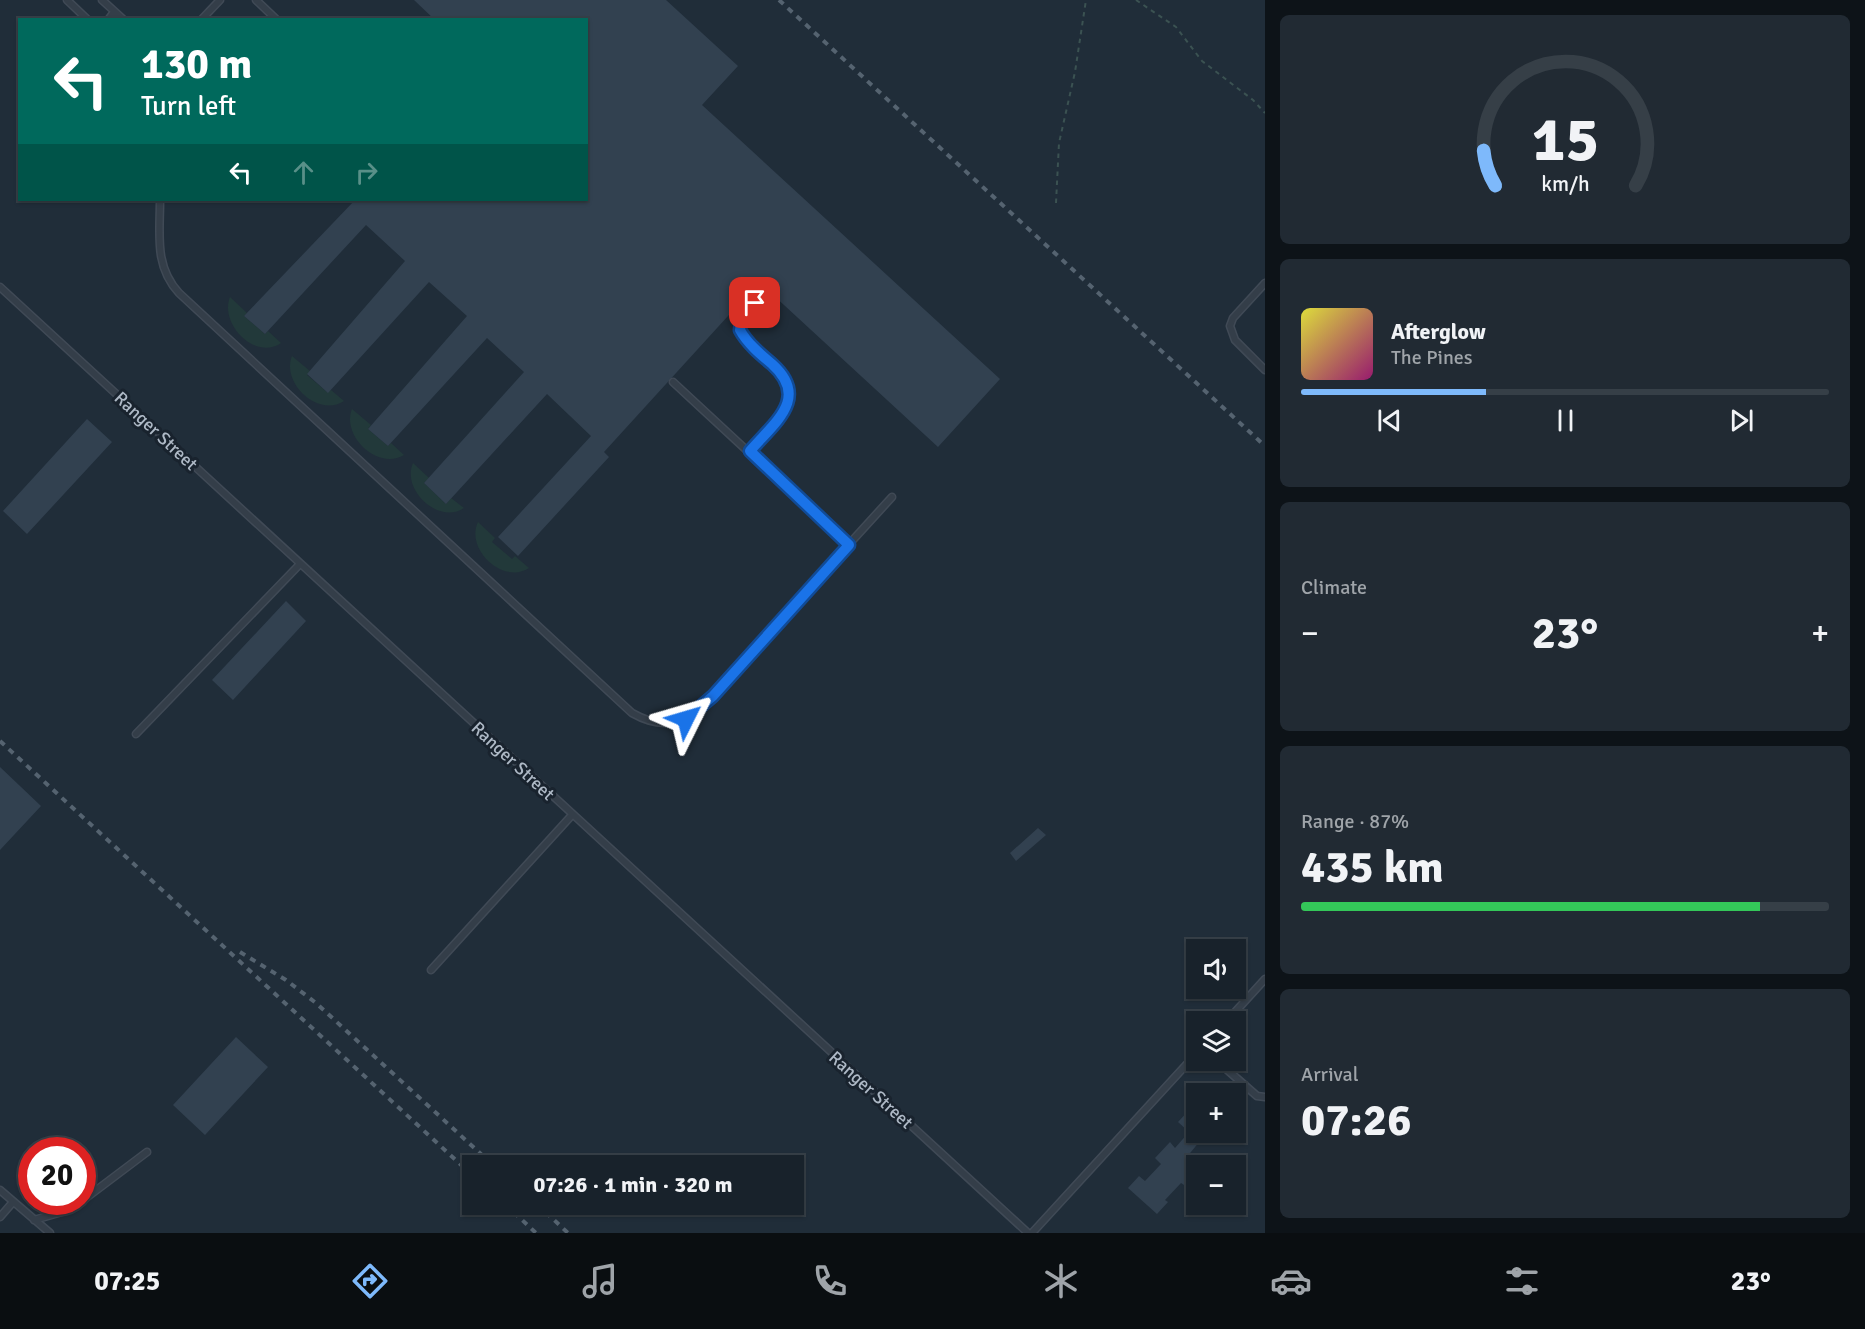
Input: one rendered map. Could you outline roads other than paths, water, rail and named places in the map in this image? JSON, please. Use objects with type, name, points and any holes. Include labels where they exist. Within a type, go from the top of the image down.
[{"type":"lane","points":[[67,0],[86,18]]},
{"type":"lane","points":[[102,0],[122,18]]},
{"type":"lane","points":[[203,18],[220,0]]},
{"type":"lane","points":[[256,0],[275,18]]},
{"type":"lane","points":[[110,18],[114,12]]},
{"type":"lane","points":[[160,201],[161,263],[168,281],[179,293],[632,713],[645,721],[657,724],[671,723],[686,719],[697,711],[892,497]]},
{"type":"lane","points":[[1265,283],[1233,318],[1230,326],[1235,340],[1265,370]]},
{"type":"lane","name":"Ranger Street","points":[[0,287],[572,815],[1030,1233]]},
{"type":"lane","points":[[750,451],[788,406],[790,394],[789,385],[777,369],[740,330],[741,322],[765,294]]},
{"type":"lane","points":[[673,382],[849,545]]},
{"type":"lane","points":[[136,734],[300,564]]},
{"type":"lane","points":[[430,970],[572,815]]},
{"type":"lane","points":[[1236,1011],[1265,979]]},
{"type":"lane","points":[[1030,1233],[1186,1065]]},
{"type":"lane","points":[[1229,1071],[1257,1096],[1265,1097]]},
{"type":"lane","points":[[96,1190],[147,1152]]},
{"type":"lane","points":[[0,1190],[50,1233]]},
{"type":"lane","points":[[0,1217],[13,1202]]},
{"type":"lane","points":[[34,1220],[52,1215]]},
{"type":"railway","points":[[779,0],[1265,446]]},
{"type":"railway","points":[[0,741],[462,1166]]},
{"type":"railway","points":[[240,952],[286,980],[316,1003],[482,1155]]},
{"type":"railway","points":[[517,1215],[536,1233]]},
{"type":"railway","points":[[549,1215],[568,1233]]}]
